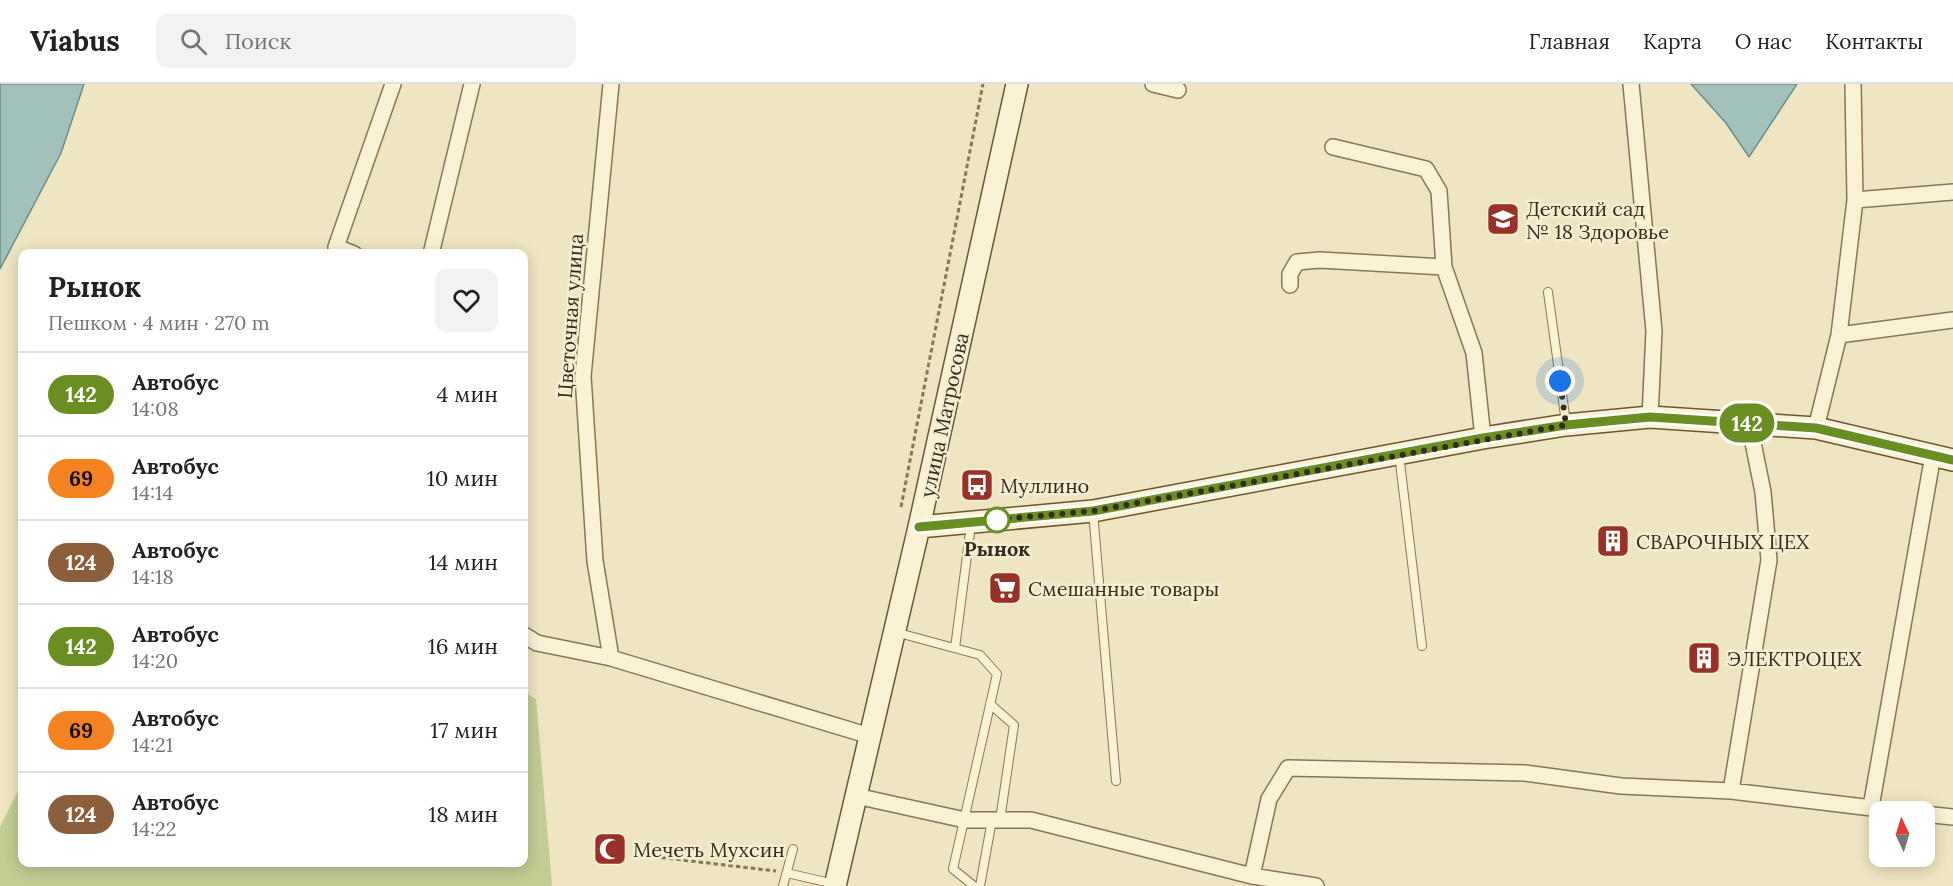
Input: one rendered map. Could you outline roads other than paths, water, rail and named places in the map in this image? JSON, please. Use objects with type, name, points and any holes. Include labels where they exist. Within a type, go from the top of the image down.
[{"type":"street","points":[[341,249],[336,247],[393,84]]},
{"type":"street","points":[[432,249],[472,84]]},
{"type":"street","name":"Цветочная улица","points":[[611,84],[583,376],[595,561],[611,657]]},
{"type":"street","name":"улица Матросова","points":[[835,885],[919,527],[1017,84]]},
{"type":"street","points":[[1154,84],[1178,90]]},
{"type":"street","points":[[1631,84],[1654,331],[1650,417]]},
{"type":"street","points":[[1816,428],[1839,335],[1854,200],[1853,84]]},
{"type":"street","points":[[1333,147],[1426,169],[1439,191],[1444,267],[1474,354],[1483,438]]},
{"type":"street","points":[[1854,200],[1953,192]]},
{"type":"street","points":[[1290,285],[1290,274],[1297,262],[1320,260],[1444,267]]},
{"type":"street","points":[[1839,335],[1953,320]]},
{"type":"street","points":[[919,527],[1093,511],[1483,438],[1566,425],[1650,417],[1816,428],[1943,458],[1872,801]]},
{"type":"street","points":[[1731,791],[1769,560],[1763,492],[1749,423]]},
{"type":"street","points":[[528,637],[537,643],[611,657],[870,736]]},
{"type":"street","points":[[1252,876],[1269,799],[1288,768],[1525,773],[1621,786],[1731,791],[1869,807]]},
{"type":"street","points":[[856,796],[965,820],[1031,820],[1252,876],[1316,886]]},
{"type":"street","points":[[1935,815],[1953,817]]},
{"type":"lane","points":[[1548,292],[1566,425]]},
{"type":"lane","points":[[1399,454],[1422,646]]},
{"type":"lane","points":[[1093,511],[1116,781]]},
{"type":"lane","points":[[955,648],[972,522]]},
{"type":"lane","points":[[895,632],[980,655],[997,674],[953,869],[974,886]]},
{"type":"lane","points":[[980,886],[996,820],[1014,725],[990,704]]},
{"type":"lane","points":[[783,886],[793,849]]},
{"type":"lane","points":[[787,873],[835,885]]},
{"type":"water","points":[[0,84],[84,84],[61,153],[0,269]]},
{"type":"water","points":[[1691,84],[1797,84],[1749,157],[1726,123]]},
{"type":"place","name":"Детский сад № 18 Здоровье","points":[[1503,219]]},
{"type":"place","name":"Муллино","points":[[977,485]]},
{"type":"place","name":"Рынок","points":[[997,520]]},
{"type":"place","name":"СВАРОЧНЫХ ЦЕХ","points":[[1613,541]]},
{"type":"place","name":"Смешанные товары","points":[[1005,588]]},
{"type":"place","name":"ЭЛЕКТРОЦЕХ","points":[[1704,658]]},
{"type":"place","name":"Мечеть Мухсин","points":[[610,849]]}]
